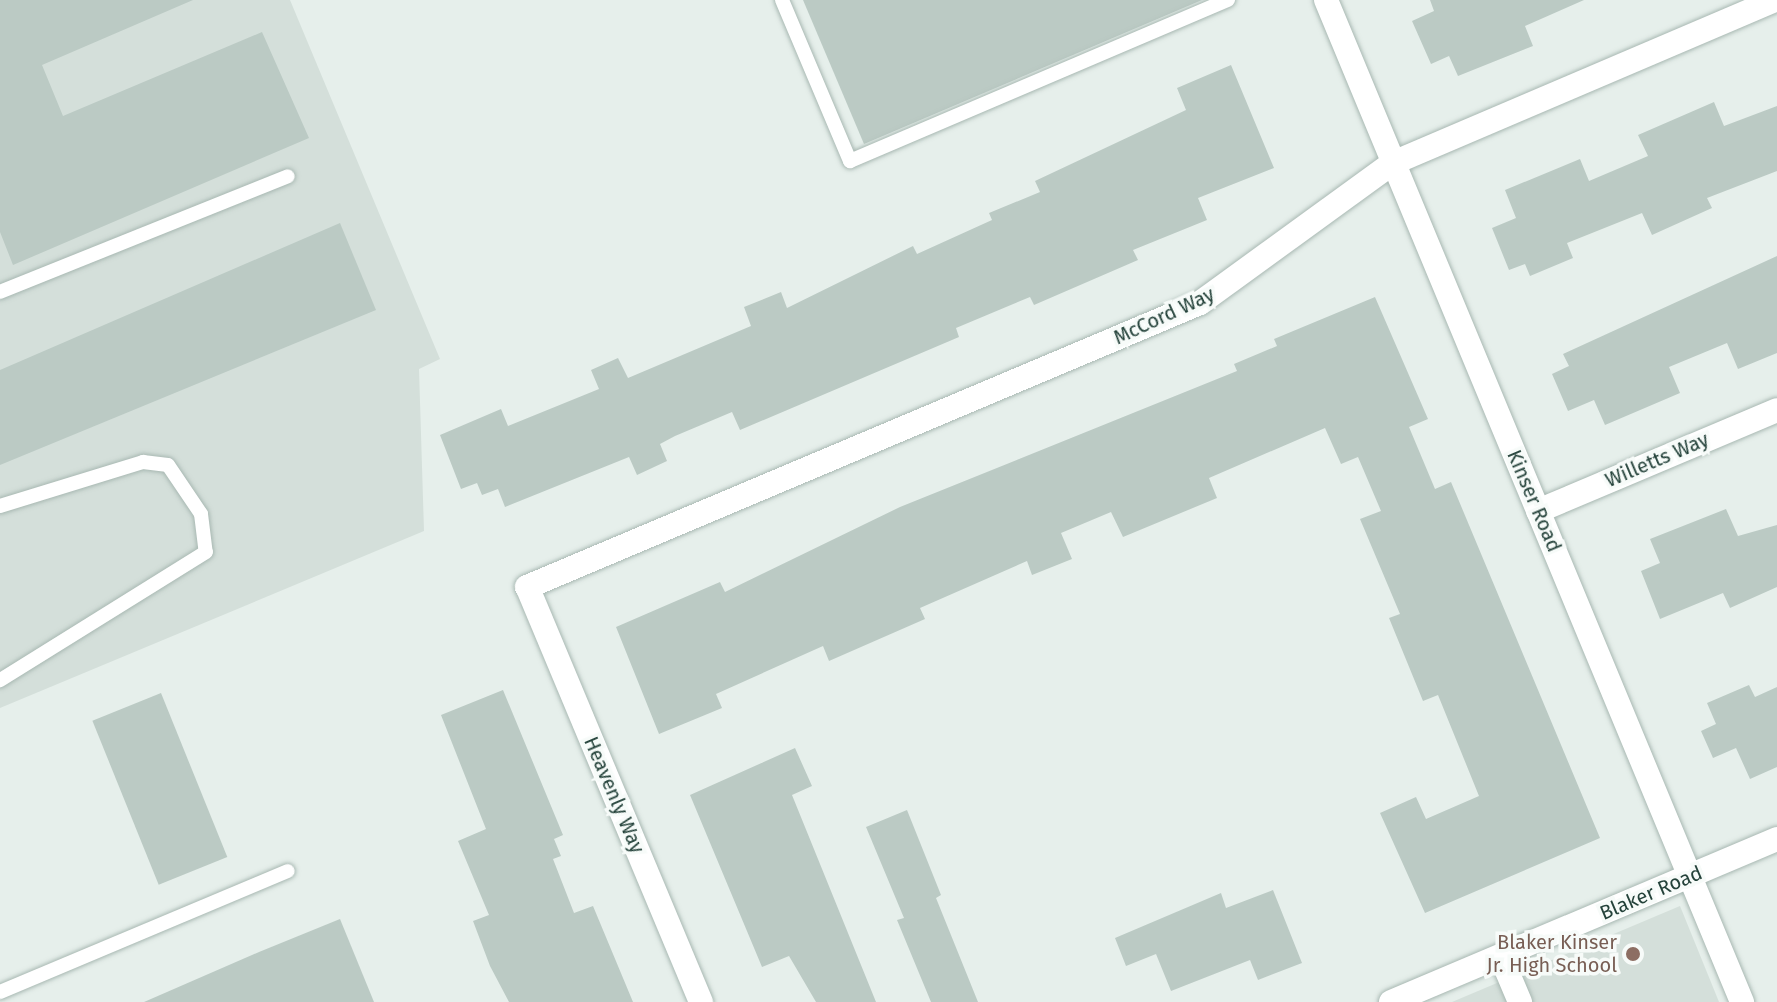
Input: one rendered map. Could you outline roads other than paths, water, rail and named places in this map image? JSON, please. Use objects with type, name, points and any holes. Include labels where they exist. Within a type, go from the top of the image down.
[{"type":"street","name":"Kinser Road","points":[[1326,0],[1742,1002]]},
{"type":"street","name":"McCord Way","points":[[527,587],[1200,303],[1393,163],[1776,0]]},
{"type":"street","name":"Willetts Way","points":[[1538,511],[1777,410]]},
{"type":"street","name":"Heavenly Way","points":[[527,587],[701,1002]]},
{"type":"street","name":"Blaker Road","points":[[1391,1002],[1777,839]]},
{"type":"street","points":[[1501,957],[1520,1002]]},
{"type":"lane","points":[[782,0],[850,161],[1228,0]]},
{"type":"lane","points":[[0,292],[288,176]]},
{"type":"lane","points":[[0,506],[143,462],[168,465],[201,514],[206,552],[0,680]]},
{"type":"lane","points":[[0,992],[288,871]]},
{"type":"place","name":"Blaker Kinser Jr. High School","points":[[1633,954]]}]
